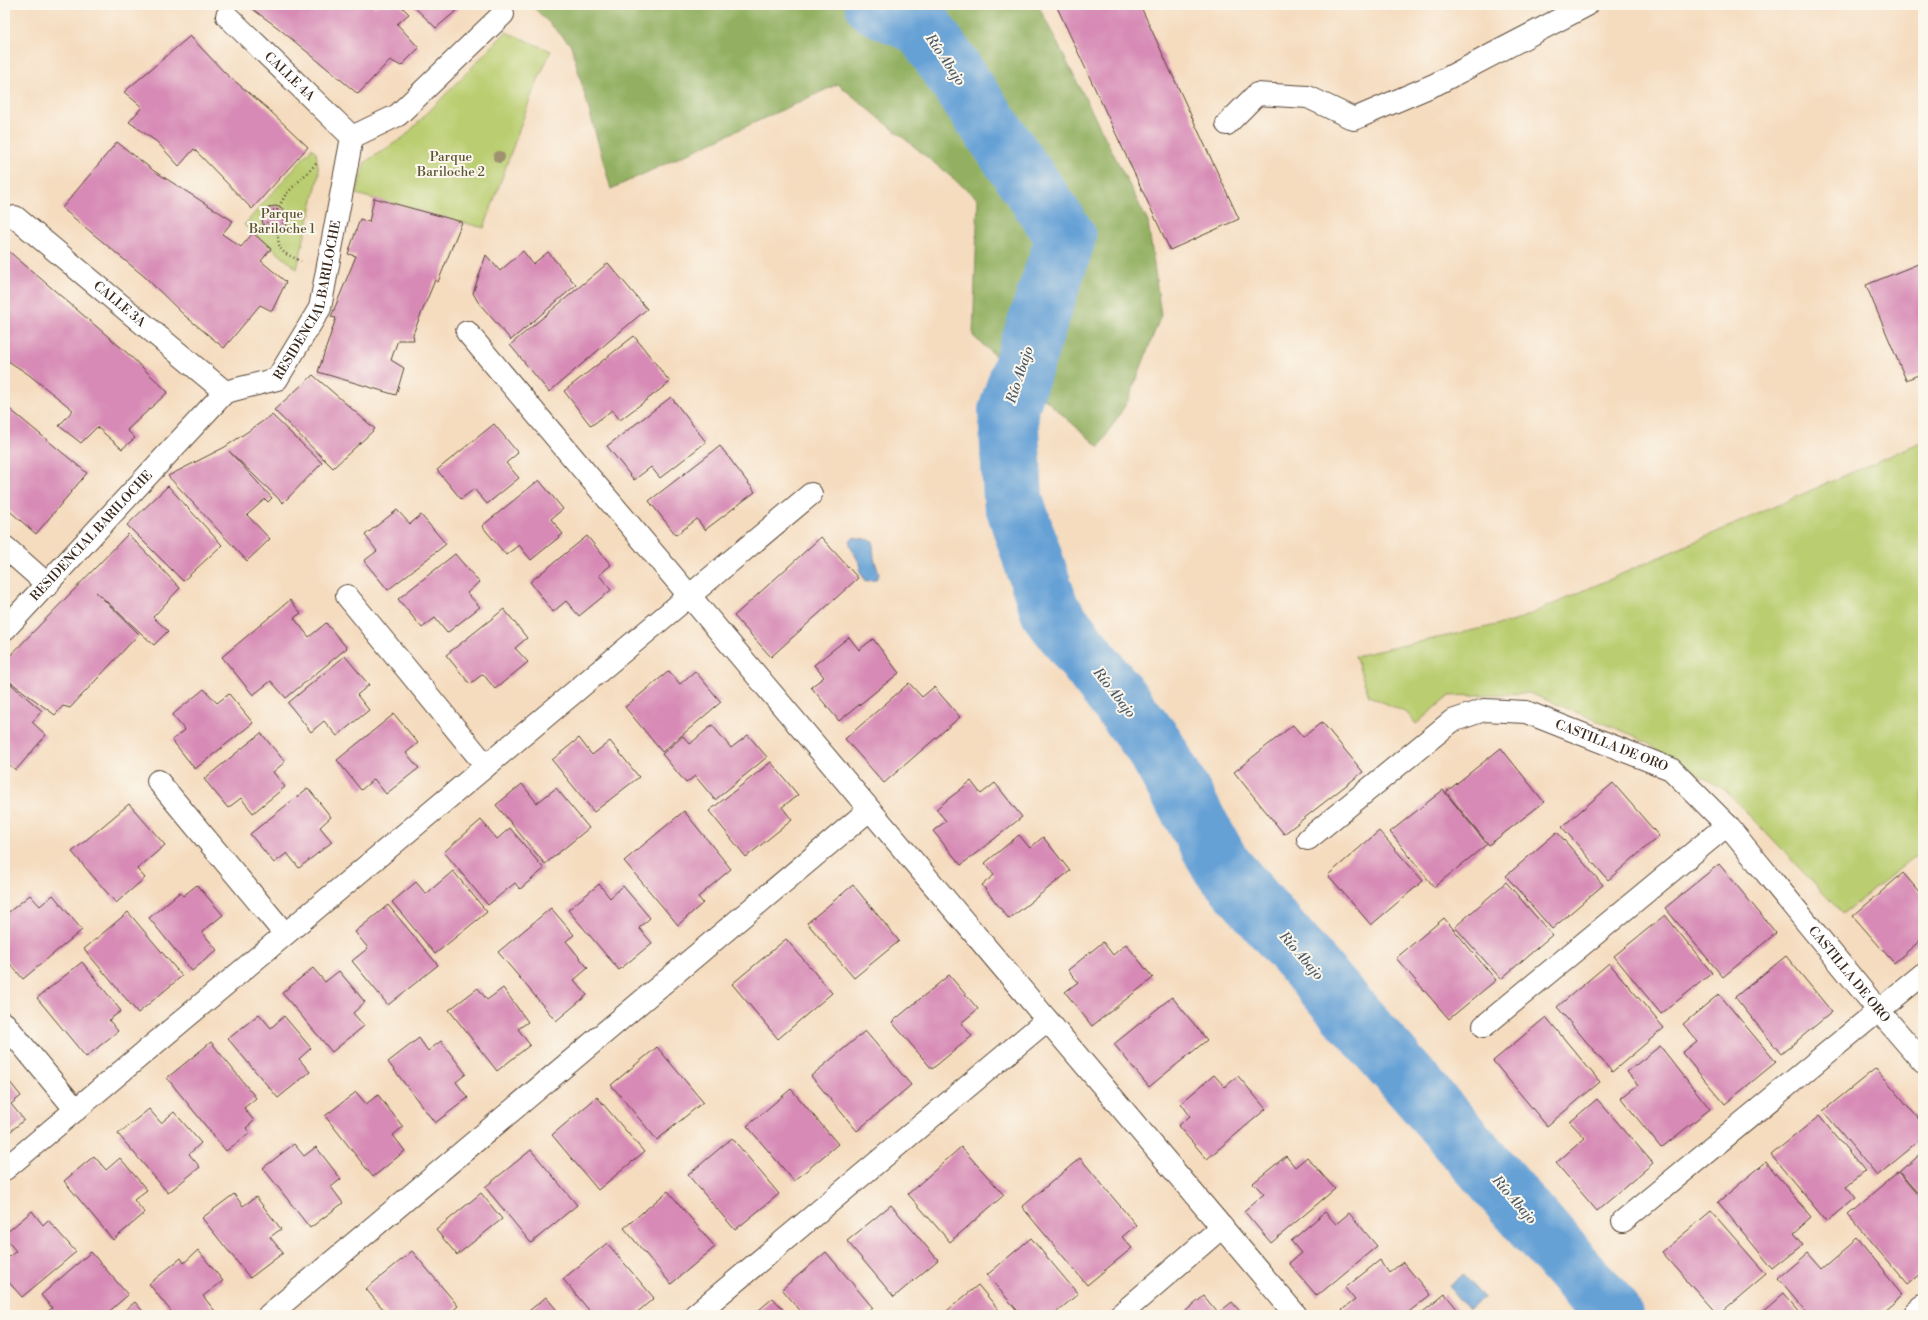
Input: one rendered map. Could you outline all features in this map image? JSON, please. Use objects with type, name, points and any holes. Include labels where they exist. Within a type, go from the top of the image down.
[{"type":"street","points":[[1227,124],[1257,94],[1308,97],[1354,119],[1436,84],[1587,5]]},
{"type":"street","points":[[352,137],[398,115],[502,14]]},
{"type":"street","name":"CALLE 4A","points":[[227,16],[352,137]]},
{"type":"street","name":"RESIDENCIAL BARILOCHE","points":[[5,629],[224,392],[277,378],[320,308],[352,137]]},
{"type":"street","name":"CALLE 3A","points":[[15,217],[224,392]]},
{"type":"street","points":[[467,332],[1296,1315]]},
{"type":"street","points":[[5,1169],[811,494]]},
{"type":"street","points":[[5,547],[48,584]]},
{"type":"street","points":[[347,596],[486,766]]},
{"type":"street","name":"CASTILLA DE ORO","points":[[1308,839],[1452,721],[1484,710],[1526,712],[1671,769],[1728,825],[1879,1011],[1923,1062]]},
{"type":"street","points":[[158,781],[285,934]]},
{"type":"street","points":[[270,1315],[869,810]]},
{"type":"street","points":[[1484,1026],[1728,825]]},
{"type":"street","points":[[1623,1221],[1923,974]]},
{"type":"street","points":[[695,1315],[1047,1020]]},
{"type":"street","points":[[5,1024],[76,1110]]},
{"type":"street","points":[[1120,1315],[1222,1227]]},
{"type":"street","points":[[1914,1315],[1923,1307]]},
{"type":"path","points":[[278,210],[286,194],[321,158]]},
{"type":"path","points":[[278,210],[283,214],[284,220],[282,225],[277,228],[270,228],[266,223],[266,217],[269,212],[278,210]]},
{"type":"path","points":[[284,220],[314,216]]},
{"type":"path","points":[[277,228],[278,246],[283,253],[302,262]]},
{"type":"green space","points":[[531,5],[1038,5],[1148,222],[1161,315],[1129,399],[1099,447],[973,336],[978,199],[838,84],[611,189],[571,45]]},
{"type":"green space","name":"Parque Bariloche 2","points":[[506,32],[551,51],[533,91],[484,228],[356,194],[365,162],[404,137]]},
{"type":"green space","name":"Parque Bariloche 1","points":[[312,148],[316,152],[319,174],[297,269],[244,225]]},
{"type":"green space","points":[[1923,441],[1923,850],[1843,914],[1725,790],[1635,736],[1529,693],[1449,696],[1416,724],[1407,713],[1369,696],[1355,656],[1515,621]]},
{"type":"water","points":[[855,537],[873,541],[874,558],[879,574],[876,580],[865,581],[859,569],[861,566],[850,546],[850,540]]},
{"type":"water","points":[[1464,1274],[1484,1298],[1469,1310],[1449,1286]]},
{"type":"building","points":[[247,5],[373,5],[375,7],[377,5],[400,5],[409,14],[397,24],[419,48],[401,66],[390,60],[358,94],[277,27]]},
{"type":"building","points":[[412,5],[463,5],[436,28]]},
{"type":"building","points":[[1056,5],[1140,5],[1239,219],[1170,250]]},
{"type":"building","points":[[190,36],[225,73],[267,108],[308,147],[252,209],[194,149],[179,166],[157,142],[129,122],[142,107],[124,92]]},
{"type":"building","points":[[117,142],[154,171],[233,221],[222,234],[241,247],[253,233],[271,249],[261,261],[286,282],[272,311],[260,305],[224,348],[184,315],[145,277],[62,208]]},
{"type":"building","points":[[374,198],[462,222],[438,282],[435,280],[413,334],[414,340],[398,340],[391,360],[404,368],[396,395],[318,372],[336,318],[331,317],[356,256],[348,254],[360,219],[369,222]]},
{"type":"building","points":[[275,206],[284,210],[288,219],[284,228],[275,232],[266,228],[262,219],[266,210]]},
{"type":"building","points":[[5,248],[125,351],[168,392],[127,430],[135,438],[122,449],[97,427],[81,443],[59,426],[73,410],[28,374],[5,359]]},
{"type":"building","points":[[523,251],[533,264],[548,252],[576,285],[511,340],[478,302],[473,293],[486,255],[500,271]]},
{"type":"building","points":[[1923,262],[1923,373],[1906,380],[1866,285]]},
{"type":"building","points":[[608,263],[647,309],[549,392],[510,345]]},
{"type":"building","points":[[634,336],[670,382],[620,420],[612,410],[591,426],[564,391]]},
{"type":"building","points":[[313,375],[375,429],[333,468],[274,410]]},
{"type":"building","points":[[671,397],[706,442],[660,478],[651,467],[634,480],[607,446]]},
{"type":"building","points":[[5,405],[87,473],[36,534],[5,507]]},
{"type":"building","points":[[272,415],[322,463],[283,503],[229,451],[272,498],[268,502],[265,499],[247,515],[270,539],[247,561],[168,476],[225,447]]},
{"type":"building","points":[[494,424],[518,453],[506,463],[519,478],[487,504],[474,489],[461,499],[437,470]]},
{"type":"building","points":[[720,446],[755,492],[705,530],[697,519],[676,535],[649,501]]},
{"type":"building","points":[[539,480],[563,509],[551,519],[563,534],[531,560],[519,545],[506,555],[482,526]]},
{"type":"building","points":[[168,486],[222,545],[183,581],[127,525]]},
{"type":"building","points":[[397,510],[410,524],[421,515],[446,544],[388,590],[364,561],[377,551],[365,535]]},
{"type":"building","points":[[128,534],[180,588],[153,617],[168,631],[154,645],[96,592],[139,634],[70,708],[63,706],[55,715],[5,678],[5,661]]},
{"type":"building","points":[[587,536],[611,565],[599,575],[611,590],[579,616],[566,601],[553,612],[530,582]]},
{"type":"building","points":[[821,537],[858,578],[771,657],[734,616]]},
{"type":"building","points":[[455,554],[479,582],[467,593],[480,607],[447,633],[435,618],[422,628],[398,599]]},
{"type":"building","points":[[290,600],[301,613],[294,618],[309,637],[326,623],[347,648],[286,698],[271,681],[253,695],[222,657]]},
{"type":"building","points":[[504,609],[527,638],[515,648],[528,662],[495,689],[483,674],[470,684],[446,655]]},
{"type":"building","points":[[849,637],[859,650],[873,639],[899,673],[839,721],[811,687],[824,677],[814,665]]},
{"type":"building","points":[[345,656],[369,685],[357,695],[369,710],[337,736],[324,721],[311,732],[288,703]]},
{"type":"building","points":[[669,671],[680,684],[695,671],[721,702],[662,752],[625,707]]},
{"type":"building","points":[[5,679],[42,711],[32,722],[46,735],[16,770],[5,762]]},
{"type":"building","points":[[909,683],[922,697],[934,687],[960,717],[884,783],[845,739]]},
{"type":"building","points":[[204,689],[217,703],[229,694],[253,723],[195,769],[172,740],[185,730],[172,715]]},
{"type":"building","points":[[394,714],[418,743],[406,753],[419,768],[386,794],[374,779],[361,790],[337,760]]},
{"type":"building","points":[[1322,722],[1363,772],[1284,834],[1234,772],[1293,725],[1303,737]]},
{"type":"building","points":[[712,725],[731,748],[748,735],[767,757],[715,800],[695,776],[686,783],[662,754],[683,736],[690,744]]},
{"type":"building","points":[[261,733],[285,762],[273,772],[285,787],[253,813],[241,798],[228,808],[204,779]]},
{"type":"building","points":[[579,738],[592,755],[610,741],[639,777],[594,812],[552,760]]},
{"type":"building","points":[[1501,748],[1544,802],[1489,845],[1446,792]]},
{"type":"building","points":[[771,762],[798,795],[782,807],[792,820],[746,857],[709,811]]},
{"type":"building","points":[[971,781],[981,794],[995,783],[1022,817],[961,865],[933,831],[946,821],[936,809]]},
{"type":"building","points":[[1613,783],[1659,836],[1608,880],[1562,827]]},
{"type":"building","points":[[522,784],[537,803],[556,788],[589,828],[545,864],[496,805]]},
{"type":"building","points":[[308,788],[331,817],[320,827],[332,842],[299,868],[287,853],[274,863],[250,834]]},
{"type":"building","points":[[1443,790],[1487,844],[1434,887],[1390,832]]},
{"type":"building","points":[[129,804],[165,845],[137,869],[145,878],[116,903],[72,852]]},
{"type":"building","points":[[684,811],[731,869],[698,897],[703,903],[678,925],[624,861]]},
{"type":"building","points":[[481,820],[497,839],[510,828],[544,869],[520,889],[515,883],[488,905],[444,852]]},
{"type":"building","points":[[1379,831],[1423,881],[1371,925],[1328,875]]},
{"type":"building","points":[[1557,832],[1603,885],[1552,929],[1506,876]]},
{"type":"building","points":[[1019,835],[1030,848],[1043,837],[1070,871],[1009,919],[982,885],[994,875],[985,863]]},
{"type":"building","points":[[1719,864],[1776,933],[1723,977],[1665,908]]},
{"type":"building","points":[[453,871],[487,912],[435,954],[392,902],[416,882],[426,894]]},
{"type":"building","points":[[1903,873],[1923,896],[1923,938],[1894,963],[1853,916]]},
{"type":"building","points":[[1506,882],[1552,935],[1501,979],[1455,927]]},
{"type":"building","points":[[599,884],[610,898],[623,886],[650,918],[639,928],[652,943],[619,970],[568,910]]},
{"type":"building","points":[[197,885],[223,915],[202,932],[217,950],[192,971],[149,918],[180,892],[183,896]]},
{"type":"building","points":[[853,885],[899,941],[854,978],[807,923]]},
{"type":"building","points":[[30,895],[40,906],[53,895],[82,930],[23,979],[5,958],[5,915]]},
{"type":"building","points":[[388,905],[438,965],[388,1005],[352,961],[368,948],[355,932]]},
{"type":"building","points":[[551,908],[574,935],[566,941],[588,968],[574,980],[587,995],[556,1021],[498,952]]},
{"type":"building","points":[[128,912],[182,976],[138,1013],[84,949]]},
{"type":"building","points":[[1665,915],[1712,973],[1661,1014],[1614,956]]},
{"type":"building","points":[[1444,918],[1496,980],[1449,1019],[1396,958]]},
{"type":"building","points":[[786,939],[832,993],[778,1039],[732,984]]},
{"type":"building","points":[[1103,942],[1113,955],[1126,944],[1153,978],[1092,1026],[1065,992],[1078,982],[1068,970]]},
{"type":"building","points":[[1786,956],[1832,1012],[1781,1054],[1735,997]]},
{"type":"building","points":[[82,962],[121,1011],[109,1020],[118,1031],[86,1057],[37,998]]},
{"type":"building","points":[[1609,963],[1664,1028],[1612,1072],[1557,1007]]},
{"type":"building","points":[[313,968],[325,982],[339,971],[365,1002],[353,1013],[364,1026],[332,1052],[282,993]]},
{"type":"building","points":[[949,975],[978,1009],[961,1023],[972,1036],[932,1069],[892,1022]]},
{"type":"building","points":[[478,988],[487,1000],[503,988],[528,1022],[518,1029],[530,1045],[497,1071],[449,1010]]},
{"type":"building","points":[[1719,994],[1776,1062],[1725,1104],[1682,1053],[1697,1041],[1683,1024]]},
{"type":"building","points":[[1172,997],[1207,1040],[1149,1087],[1114,1044]]},
{"type":"building","points":[[259,1014],[271,1028],[284,1016],[311,1048],[299,1059],[310,1072],[278,1098],[228,1039]]},
{"type":"building","points":[[1546,1017],[1600,1082],[1547,1126],[1493,1061]]},
{"type":"building","points":[[865,1031],[911,1085],[857,1131],[811,1076]]},
{"type":"building","points":[[419,1038],[428,1051],[441,1041],[466,1074],[456,1082],[468,1098],[435,1123],[388,1062]]},
{"type":"building","points":[[211,1042],[256,1098],[244,1108],[254,1121],[246,1128],[250,1133],[226,1151],[167,1078]]},
{"type":"building","points":[[1660,1046],[1710,1109],[1661,1148],[1621,1098],[1638,1085],[1627,1072]]},
{"type":"building","points":[[657,1047],[703,1102],[657,1140],[611,1085]]},
{"type":"building","points":[[1876,1068],[1923,1124],[1923,1138],[1877,1176],[1823,1111]]},
{"type":"building","points":[[1214,1075],[1225,1087],[1238,1076],[1266,1109],[1207,1159],[1178,1126],[1190,1116],[1181,1103]]},
{"type":"building","points":[[5,1076],[21,1096],[11,1104],[24,1120],[5,1136]]},
{"type":"building","points":[[791,1089],[838,1144],[794,1181],[747,1126]]},
{"type":"building","points":[[356,1092],[366,1104],[378,1095],[403,1127],[393,1135],[405,1151],[373,1177],[325,1116]]},
{"type":"building","points":[[597,1097],[644,1152],[598,1190],[552,1135]]},
{"type":"building","points":[[1597,1099],[1653,1163],[1597,1211],[1556,1163],[1585,1138],[1570,1122]]},
{"type":"building","points":[[149,1109],[161,1123],[174,1112],[201,1143],[189,1154],[200,1167],[168,1193],[118,1134]]},
{"type":"building","points":[[1819,1116],[1865,1171],[1846,1186],[1856,1198],[1827,1222],[1771,1155]]},
{"type":"building","points":[[732,1138],[779,1194],[735,1230],[688,1175]]},
{"type":"building","points":[[294,1144],[304,1156],[316,1147],[341,1179],[331,1187],[343,1203],[310,1228],[263,1168]]},
{"type":"building","points":[[961,1147],[1004,1195],[950,1242],[908,1194]]},
{"type":"building","points":[[531,1150],[577,1205],[531,1243],[485,1187]]},
{"type":"building","points":[[1923,1152],[1923,1198],[1900,1172]]},
{"type":"building","points":[[94,1156],[106,1170],[120,1158],[147,1190],[134,1200],[145,1213],[113,1240],[64,1181]]},
{"type":"building","points":[[1286,1156],[1295,1167],[1307,1157],[1335,1189],[1271,1243],[1244,1211],[1264,1194],[1253,1183]]},
{"type":"building","points":[[1080,1158],[1136,1225],[1122,1237],[1132,1248],[1087,1285],[1022,1207]]},
{"type":"building","points":[[1766,1162],[1811,1217],[1793,1233],[1803,1245],[1773,1269],[1718,1202]]},
{"type":"building","points":[[1899,1172],[1923,1200],[1923,1270],[1907,1284],[1848,1215]]},
{"type":"building","points":[[668,1191],[715,1247],[671,1284],[624,1228]]},
{"type":"building","points":[[481,1193],[502,1219],[457,1255],[436,1230]]},
{"type":"building","points":[[234,1194],[243,1206],[256,1197],[281,1229],[270,1237],[283,1253],[250,1278],[202,1218]]},
{"type":"building","points":[[891,1205],[938,1260],[894,1297],[847,1241]]},
{"type":"building","points":[[32,1211],[43,1225],[48,1220],[76,1252],[22,1297],[5,1278],[5,1260],[16,1251],[5,1238],[5,1234]]},
{"type":"building","points":[[1711,1211],[1766,1274],[1718,1315],[1662,1252]]},
{"type":"building","points":[[1325,1212],[1336,1224],[1349,1213],[1377,1246],[1317,1296],[1289,1263],[1301,1253],[1291,1241]]},
{"type":"building","points":[[1031,1238],[1078,1294],[1053,1315],[1021,1315],[987,1275]]},
{"type":"building","points":[[1857,1239],[1902,1294],[1877,1315],[1807,1315],[1777,1280],[1808,1253],[1822,1269]]},
{"type":"building","points":[[607,1243],[654,1298],[634,1315],[593,1315],[563,1279]]},
{"type":"building","points":[[198,1250],[223,1281],[203,1296],[218,1315],[174,1315],[149,1284],[181,1258],[184,1263]]},
{"type":"building","points":[[412,1251],[458,1306],[448,1315],[388,1315],[366,1289]]},
{"type":"building","points":[[91,1252],[128,1295],[105,1315],[43,1315],[52,1308],[41,1295]]},
{"type":"building","points":[[826,1252],[873,1308],[864,1315],[804,1315],[782,1289]]},
{"type":"building","points":[[1380,1260],[1389,1273],[1403,1262],[1430,1295],[1405,1315],[1346,1315],[1342,1310],[1355,1300],[1345,1288]]},
{"type":"building","points":[[978,1285],[1003,1315],[942,1315]]},
{"type":"building","points":[[1445,1294],[1462,1315],[1419,1315]]},
{"type":"building","points":[[1782,1295],[1799,1315],[1759,1315]]},
{"type":"building","points":[[1204,1296],[1218,1313],[1232,1302],[1243,1315],[1181,1315]]},
{"type":"building","points":[[546,1297],[561,1315],[524,1315]]},
{"type":"building","points":[[773,1298],[788,1315],[753,1315]]},
{"type":"building","points":[[135,1302],[146,1315],[119,1315]]},
{"type":"waterway","name":"Río Abajo","points":[[875,5],[922,26],[1066,237],[1008,411],[1013,499],[1050,611],[1154,745],[1221,865],[1614,1315]]}]
